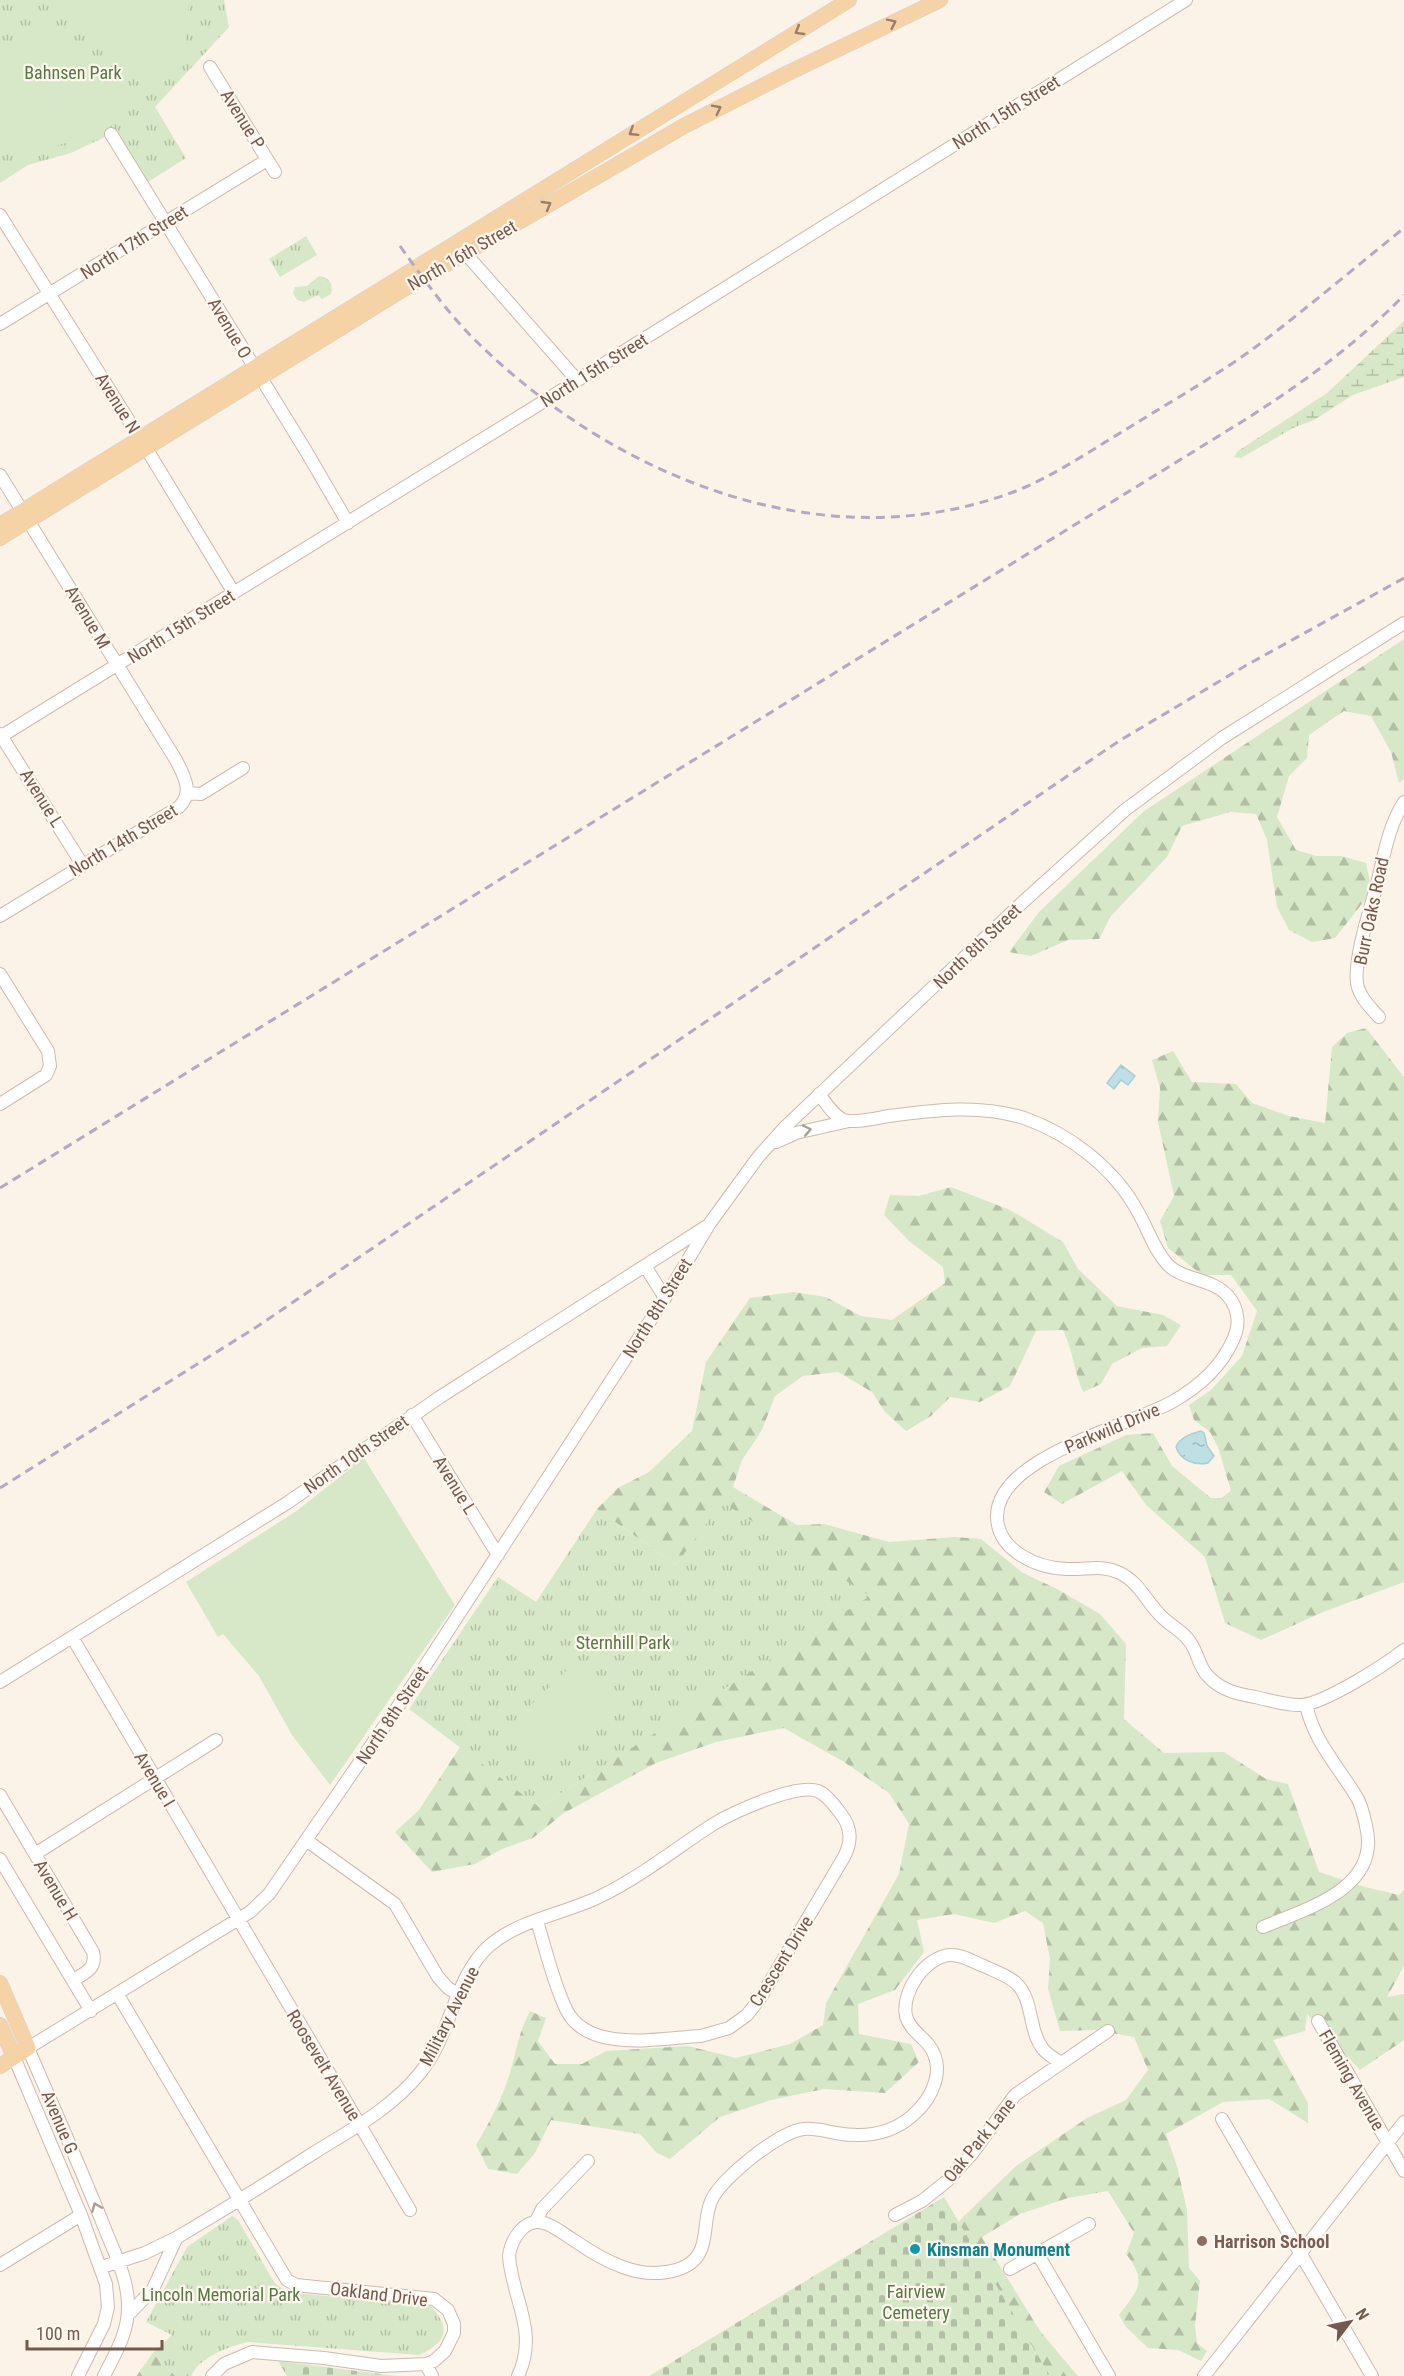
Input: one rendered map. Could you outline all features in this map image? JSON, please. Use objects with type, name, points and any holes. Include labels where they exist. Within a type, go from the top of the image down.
[{"type":"main road","name":"North 16th Street","points":[[0,538],[26,515],[258,372],[849,0]]},
{"type":"main road","name":"North 16th Street","points":[[258,372],[466,254],[691,122],[940,0]]},
{"type":"main road","name":"North 16th Street","points":[[0,525],[26,515]]},
{"type":"main road","name":"Avenue G","points":[[0,1983],[28,2048]]},
{"type":"main road","name":"Avenue G","points":[[0,2025],[14,2057]]},
{"type":"main road","name":"North 8th Street","points":[[0,2066],[28,2048]]},
{"type":"street","name":"North 15th Street","points":[[0,736],[348,523],[1186,0]]},
{"type":"street","name":"Avenue P","points":[[210,67],[275,172]]},
{"type":"street","name":"Avenue O","points":[[111,134],[348,523]]},
{"type":"street","name":"North 17th Street","points":[[0,324],[267,160]]},
{"type":"street","name":"Avenue N","points":[[0,215],[234,593]]},
{"type":"street","points":[[466,254],[577,380]]},
{"type":"street","name":"Avenue M","points":[[0,475],[186,779],[187,793]]},
{"type":"street","name":"North 8th Street","points":[[28,2048],[238,1920],[250,1912],[268,1894],[412,1686],[665,1298],[710,1223],[767,1147],[819,1094],[1024,901],[1125,810],[1221,738],[1404,624]]},
{"type":"street","name":"Avenue L","points":[[0,736],[82,864]]},
{"type":"street","name":"North 14th Street","points":[[0,915],[179,807],[187,793],[201,794],[243,768]]},
{"type":"street","name":"Burr Oaks Road","points":[[1379,1017],[1361,994],[1357,976],[1364,933],[1386,843],[1394,819],[1404,802]]},
{"type":"street","points":[[0,974],[48,1051],[50,1066],[39,1080],[0,1104]]},
{"type":"street","points":[[819,1094],[836,1114],[849,1121]]},
{"type":"street","name":"Parkwild Drive","points":[[767,1147],[796,1133],[849,1121],[955,1109],[987,1111],[1026,1119],[1079,1147],[1106,1170],[1129,1197],[1157,1251],[1173,1269],[1183,1276],[1219,1288],[1231,1300],[1237,1316],[1235,1335],[1222,1358],[1201,1382],[1169,1404],[1079,1441],[1023,1473],[1005,1492],[998,1508],[998,1524],[1007,1545],[1029,1559],[1054,1568],[1096,1567],[1112,1570],[1125,1576],[1142,1592],[1160,1616],[1187,1637],[1207,1675],[1226,1690],[1288,1704],[1306,1704],[1330,1694],[1404,1650]]},
{"type":"street","name":"North 10th Street","points":[[0,1682],[287,1503],[412,1415],[710,1223]]},
{"type":"street","points":[[645,1266],[665,1298]]},
{"type":"street","name":"Avenue L","points":[[412,1415],[498,1555]]},
{"type":"street","name":"Avenue I","points":[[72,1637],[238,1920]]},
{"type":"street","points":[[1263,1927],[1342,1890],[1359,1873],[1368,1850],[1368,1833],[1360,1803],[1318,1740],[1306,1704]]},
{"type":"street","points":[[35,1854],[216,1740]]},
{"type":"street","name":"Military Avenue","points":[[102,2267],[145,2253],[176,2238],[360,2124],[393,2101],[422,2070],[442,2038],[470,1969],[487,1948],[506,1934],[578,1907],[602,1895],[712,1825],[751,1805],[813,1790],[824,1795],[837,1809]]},
{"type":"street","name":"Avenue H","points":[[0,1795],[93,1952],[92,1968],[73,1980]]},
{"type":"street","name":"Crescent Drive","points":[[537,1921],[565,2007],[573,2020],[592,2034],[614,2040],[701,2036],[729,2028],[747,2015],[761,1996],[849,1848],[850,1834],[846,1822],[837,1809]]},
{"type":"street","points":[[306,1840],[391,1900],[438,1977],[448,1988],[459,1995]]},
{"type":"street","points":[[0,1859],[91,2011]]},
{"type":"street","name":"Roosevelt Avenue","points":[[238,1920],[410,2210]]},
{"type":"street","points":[[536,2221],[550,2225],[595,2255],[626,2268],[661,2274],[690,2264],[701,2250],[711,2201],[719,2187],[780,2137],[803,2129],[851,2136],[876,2134],[907,2121],[925,2103],[935,2085],[937,2068],[930,2048],[910,2024],[905,2008],[914,1983],[926,1966],[938,1958],[948,1955],[963,1957],[1014,1981],[1024,1993],[1037,2039],[1042,2048],[1061,2063]]},
{"type":"street","name":"Oakland Drive","points":[[118,1995],[290,2282],[296,2285],[425,2297],[443,2305],[448,2310],[454,2324],[452,2340],[439,2357],[426,2364]]},
{"type":"street","name":"Fleming Avenue","points":[[1318,2021],[1404,2171]]},
{"type":"street","name":"Oak Park Lane","points":[[895,2215],[939,2189],[965,2162],[1015,2095],[1108,2031]]},
{"type":"street","name":"Avenue G","points":[[28,2048],[118,2261],[126,2286],[128,2316]]},
{"type":"street","name":"Avenue G","points":[[14,2057],[102,2267],[108,2296],[107,2315],[78,2376]]},
{"type":"street","points":[[1222,2119],[1372,2376]]},
{"type":"street","points":[[1204,2376],[1404,2122]]},
{"type":"street","points":[[518,2376],[525,2356],[527,2336],[508,2256],[510,2247],[519,2232],[536,2221],[542,2209],[588,2161]]},
{"type":"street","points":[[0,2265],[81,2215]]},
{"type":"street","points":[[1010,2269],[1089,2224]]},
{"type":"street","points":[[104,2376],[123,2336],[128,2316],[153,2289],[176,2238]]},
{"type":"street","points":[[1037,2253],[1109,2376]]},
{"type":"street","points":[[215,2372],[244,2354],[252,2352],[381,2366],[426,2364],[432,2376]]},
{"type":"green space","name":"Bahnsen Park","points":[[0,0],[224,0],[229,27],[155,107],[186,158],[143,185],[111,134],[71,153],[28,165],[0,183]]},
{"type":"green space","points":[[73,0],[189,0],[186,38],[172,73],[152,94],[67,18],[66,9]]},
{"type":"green space","points":[[40,26],[135,108],[87,135],[55,146],[20,146],[0,141],[0,58],[27,28]]},
{"type":"green space","points":[[306,236],[317,255],[280,277],[269,259]]},
{"type":"green space","points":[[319,276],[330,282],[331,294],[322,299],[318,295],[304,302],[297,300],[293,293],[295,287],[307,286]]},
{"type":"green space","points":[[1404,321],[1404,377],[1353,395],[1314,420],[1295,427],[1241,458],[1234,457],[1238,451],[1327,393]]},
{"type":"green space","points":[[1404,639],[1404,779],[1399,783],[1391,752],[1371,716],[1344,711],[1309,735],[1307,758],[1289,776],[1277,817],[1296,850],[1317,856],[1341,856],[1366,863],[1372,891],[1335,938],[1312,942],[1289,930],[1277,907],[1267,840],[1256,814],[1230,812],[1182,826],[1167,857],[1111,916],[1099,939],[1068,940],[1031,956],[1009,952],[1039,912],[1144,811]]},
{"type":"green space","points":[[1366,1028],[1404,1077],[1404,1582],[1323,1612],[1261,1640],[1225,1623],[1205,1557],[1146,1505],[1122,1471],[1062,1504],[1044,1492],[1059,1466],[1126,1435],[1153,1433],[1172,1466],[1211,1498],[1221,1498],[1231,1491],[1218,1447],[1210,1432],[1194,1420],[1189,1405],[1211,1390],[1242,1356],[1257,1311],[1231,1275],[1202,1275],[1168,1248],[1160,1221],[1174,1196],[1158,1122],[1160,1088],[1152,1060],[1173,1051],[1192,1082],[1236,1084],[1252,1103],[1289,1116],[1325,1123],[1332,1047],[1347,1033]]},
{"type":"green space","points":[[951,1187],[1010,1210],[1063,1242],[1078,1269],[1117,1306],[1163,1315],[1181,1325],[1167,1346],[1142,1348],[1112,1364],[1101,1384],[1083,1392],[1063,1330],[1036,1331],[1010,1386],[980,1402],[950,1397],[931,1416],[906,1431],[885,1412],[872,1392],[838,1372],[803,1376],[775,1396],[762,1430],[742,1460],[733,1487],[797,1525],[824,1524],[889,1542],[955,1537],[981,1539],[1023,1573],[1057,1589],[1100,1614],[1126,1644],[1124,1719],[1164,1753],[1224,1752],[1266,1779],[1288,1784],[1319,1872],[1399,1895],[1404,1890],[1404,1966],[1387,1997],[1404,1994],[1404,2040],[1360,2070],[1307,2014],[1305,2031],[1273,2040],[1308,2103],[1308,2123],[1269,2099],[1223,2102],[1166,2134],[1177,2166],[1187,2210],[1189,2268],[1200,2281],[1195,2325],[1197,2343],[1207,2351],[1201,2361],[1178,2350],[1148,2348],[1126,2327],[1119,2315],[1138,2286],[1137,2272],[1126,2254],[1134,2233],[1108,2191],[1068,2198],[1020,2214],[982,2237],[1040,2331],[1078,2376],[808,2376],[939,2266],[960,2220],[1016,2166],[1087,2118],[1126,2100],[1148,2070],[1134,2037],[1095,2030],[1060,2031],[1048,1989],[1050,1959],[1043,1923],[1025,1911],[994,1923],[954,1914],[917,1920],[924,1952],[895,1990],[858,2004],[859,2034],[911,2044],[919,2062],[885,2093],[824,2089],[771,2100],[720,2117],[670,2159],[657,2153],[640,2134],[551,2120],[535,2153],[517,2174],[488,2169],[476,2145],[503,2092],[520,2034],[530,2011],[546,2018],[538,2041],[555,2064],[582,2064],[606,2051],[688,2046],[736,2058],[790,2044],[823,2025],[826,2003],[899,1874],[909,1824],[889,1793],[844,1762],[784,1728],[716,1742],[656,1763],[564,1813],[533,1838],[502,1849],[475,1864],[432,1872],[395,1832],[419,1810],[460,1747],[539,1807],[870,1596],[722,1502],[676,1565],[597,1509],[618,1488],[649,1472],[692,1431],[706,1362],[750,1298],[793,1292],[826,1297],[861,1316],[892,1320],[945,1283],[943,1267],[909,1241],[884,1215],[890,1195],[919,1196]]},
{"type":"green space","points":[[364,1458],[455,1605],[330,1785],[292,1735],[259,1676],[223,1634],[218,1637],[186,1582],[295,1512]]},
{"type":"green space","name":"Sternhill Park","points":[[722,1501],[871,1596],[539,1807],[409,1709],[498,1577],[536,1602],[597,1509],[676,1565]]},
{"type":"green space","points":[[573,1664],[614,1707],[550,1767],[510,1725]]},
{"type":"green space","name":"Fairview Cemetery","points":[[944,2197],[1050,2376],[649,2376]]},
{"type":"green space","name":"Lincoln Memorial Park","points":[[232,2216],[238,2220],[274,2282],[286,2292],[431,2306],[442,2322],[443,2335],[435,2346],[419,2355],[248,2342],[208,2358],[195,2369],[191,2376],[175,2376],[153,2353],[172,2335],[146,2322],[187,2247]]},
{"type":"green space","points":[[153,2353],[175,2376],[136,2376]]},
{"type":"green space","points":[[278,2361],[396,2376],[287,2376]]},
{"type":"water","points":[[1121,1065],[1135,1076],[1128,1085],[1121,1080],[1114,1089],[1107,1083]]},
{"type":"water","points":[[1201,1431],[1214,1456],[1208,1463],[1203,1464],[1184,1459],[1176,1447],[1183,1438]]},
{"type":"railway","points":[[400,246],[444,306],[474,339],[529,388],[590,431],[656,467],[725,494],[797,511],[870,517],[943,511],[1016,491],[1045,477],[1199,385],[1249,352],[1404,228]]},
{"type":"railway","points":[[0,1188],[1243,421],[1327,363],[1367,331],[1404,295]]},
{"type":"railway","points":[[0,1488],[258,1326],[1119,741],[1245,666],[1404,578]]},
{"type":"place","name":"Harrison School","points":[[1202,2241]]},
{"type":"place","name":"Kinsman Monument","points":[[915,2249]]}]
